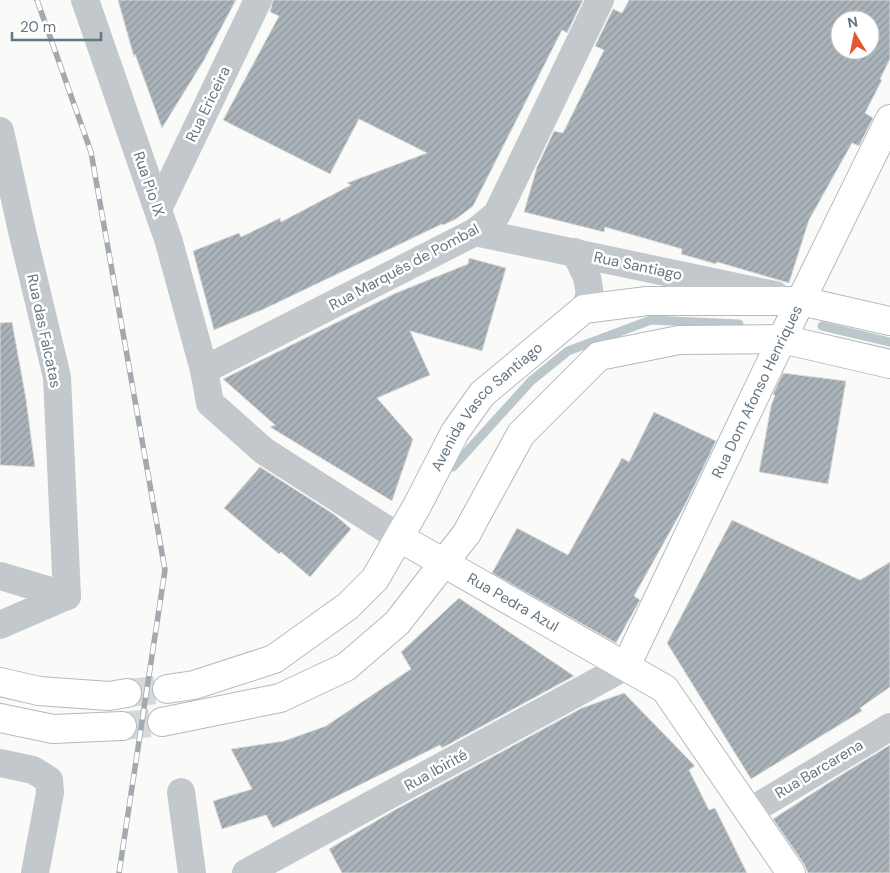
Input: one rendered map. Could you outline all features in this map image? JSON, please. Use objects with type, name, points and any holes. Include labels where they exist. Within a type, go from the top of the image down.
[{"type":"street","name":"Rua Pio IX","points":[[85,0],[169,242],[204,370]]},
{"type":"street","name":"Rua Ericeira","points":[[158,209],[258,0]]},
{"type":"street","name":"Rua Marquês de Pombal","points":[[204,370],[475,232],[497,214],[600,0]]},
{"type":"street","name":"Rua Dom Afonso Henriques","points":[[626,666],[782,339],[890,119]]},
{"type":"street","name":"Rua das Falcatas","points":[[0,131],[11,228],[57,377],[67,596]]},
{"type":"street","name":"Rua Santiago","points":[[475,232],[801,301]]},
{"type":"street","points":[[574,252],[587,277],[590,295],[584,309]]},
{"type":"street","points":[[584,309],[647,301],[801,301],[890,321]]},
{"type":"street","name":"Avenida Vasco Santiago","points":[[167,689],[194,685],[274,659],[348,606],[375,579],[400,538],[455,432],[482,394],[584,309]]},
{"type":"street","points":[[162,722],[280,698],[346,667],[397,623],[467,533],[521,434],[599,356],[679,340],[782,339],[890,364]]},
{"type":"street","name":"Rua Pedra Azul","points":[[204,370],[210,404],[264,451],[400,538],[665,689],[790,873]]},
{"type":"street","points":[[0,576],[67,596]]},
{"type":"street","points":[[0,625],[67,596]]},
{"type":"street","name":"Rua Ibirité","points":[[246,873],[626,666]]},
{"type":"street","points":[[0,682],[39,691],[109,696],[127,693]]},
{"type":"street","points":[[0,718],[53,729],[122,726]]},
{"type":"street","name":"Rua Barcarena","points":[[749,812],[890,727]]},
{"type":"street","points":[[0,763],[33,770],[49,780],[50,793],[35,873]]},
{"type":"street","points":[[181,792],[192,873]]},
{"type":"building","points":[[118,0],[236,0],[204,60],[162,128],[135,54],[134,57]]},
{"type":"building","points":[[273,0],[583,0],[567,33],[562,30],[473,206],[456,219],[264,309],[214,330],[193,251],[239,233],[241,237],[280,218],[281,222],[351,185],[347,183],[427,153],[359,119],[330,174],[223,120],[279,16],[270,12]]},
{"type":"building","points":[[629,0],[890,0],[890,59],[880,79],[882,80],[865,113],[873,118],[859,146],[852,143],[809,220],[789,283],[717,262],[716,264],[681,254],[682,249],[605,227],[604,232],[524,212],[537,167],[554,131],[563,133],[604,50],[595,46],[613,9],[622,13]]},
{"type":"building","points":[[469,258],[506,268],[482,351],[410,331],[430,375],[377,398],[413,439],[392,501],[270,427],[275,425],[223,379],[396,293],[468,264]]},
{"type":"building","points":[[12,322],[26,399],[35,467],[0,465],[0,323]]},
{"type":"building","points":[[783,373],[846,381],[828,484],[759,472],[771,406],[775,395],[773,394]]},
{"type":"building","points":[[654,412],[716,441],[685,505],[634,596],[640,600],[616,643],[492,573],[517,528],[568,555],[622,458],[629,462]]},
{"type":"building","points":[[260,467],[335,515],[351,529],[310,577],[224,508]]},
{"type":"building","points":[[732,520],[860,580],[890,562],[890,687],[860,708],[862,711],[751,779],[667,643]]},
{"type":"building","points":[[459,598],[574,676],[442,748],[440,745],[273,828],[266,815],[222,829],[213,801],[252,789],[231,749],[284,741],[326,726],[411,669],[401,652]]},
{"type":"building","points":[[624,693],[695,766],[689,770],[709,810],[715,808],[747,873],[342,873],[329,849],[393,811],[582,708]]},
{"type":"building","points":[[890,745],[890,873],[808,873],[804,864],[773,819]]},
{"type":"waterway","points":[[453,467],[531,381],[568,351],[651,320],[739,324]]},
{"type":"waterway","points":[[822,326],[890,342]]},
{"type":"tunnel","points":[[127,693],[167,689]]},
{"type":"tunnel","points":[[122,726],[162,722]]},
{"type":"railway","points":[[37,0],[91,152],[165,570],[119,873]]}]
